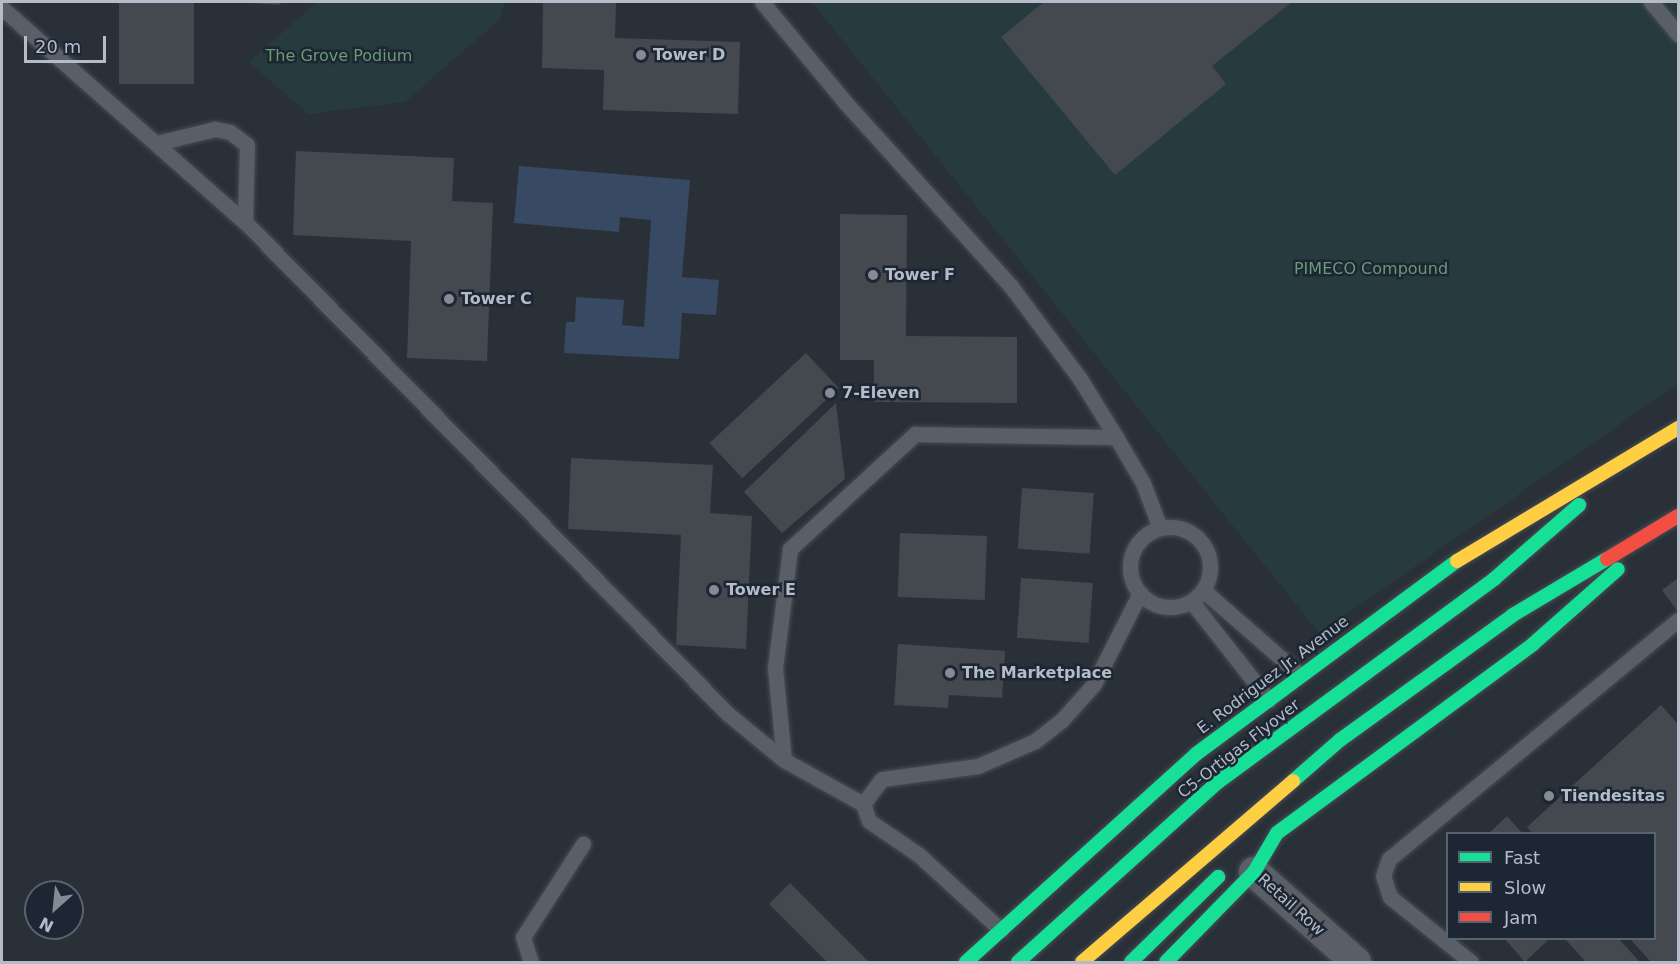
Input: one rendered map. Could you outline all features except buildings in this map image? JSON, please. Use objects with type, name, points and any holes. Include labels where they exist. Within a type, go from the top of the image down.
[{"type":"main road","name":"E. Rodriguez Jr. Avenue","points":[[966,963],[1196,754],[1300,675],[1472,550],[1633,458],[1678,428]]},
{"type":"main road","name":"E. Rodriguez Jr. Avenue","points":[[1494,579],[1633,458]]},
{"type":"main road","points":[[1082,963],[1340,741],[1513,615],[1678,516]]},
{"type":"main road","points":[[1131,963],[1277,833],[1533,644],[1678,516]]},
{"type":"main road","name":"C5-Ortigas Flyover","points":[[1018,963],[1218,782],[1494,579]]},
{"type":"main road","points":[[1166,963],[1242,864],[1277,833]]},
{"type":"street","name":"Retail Row","points":[[1242,864],[1356,963]]},
{"type":"lane","points":[[762,2],[845,102],[1010,285],[1080,379],[1116,437],[1143,483],[1160,528]]},
{"type":"lane","points":[[1651,2],[1678,34]]},
{"type":"lane","points":[[2,8],[245,222],[728,714],[784,760],[863,804],[869,821],[919,855],[1001,930]]},
{"type":"lane","points":[[157,144],[215,129],[230,132],[248,145],[245,222]]},
{"type":"lane","points":[[784,760],[775,668],[790,549],[915,434],[1116,437]]},
{"type":"lane","points":[[1160,528],[1185,529],[1206,549],[1210,572],[1203,590],[1191,602],[1164,606],[1140,593],[1130,568],[1132,555],[1146,534],[1160,528]]},
{"type":"lane","points":[[1203,590],[1300,675]]},
{"type":"lane","points":[[863,804],[882,779],[978,766],[1035,741],[1094,684],[1140,593]]},
{"type":"lane","points":[[1191,602],[1269,700]]},
{"type":"lane","points":[[1471,963],[1390,897],[1383,876],[1389,859],[1678,620]]},
{"type":"lane","points":[[531,963],[523,937],[583,844]]},
{"type":"green space","name":"The Grove Podium","points":[[317,2],[505,2],[499,20],[405,102],[308,114],[249,62]]},
{"type":"green space","name":"PIMECO Compound","points":[[812,2],[1678,2],[1678,384],[1319,633]]},
{"type":"water","points":[[519,166],[690,180],[682,277],[719,280],[716,315],[682,313],[679,359],[564,353],[566,322],[575,322],[576,297],[624,300],[622,325],[644,327],[651,220],[620,217],[619,232],[514,223]]},
{"type":"traffic: fast","points":[[1018,962],[1218,782],[1494,579],[1579,505]]},
{"type":"traffic: fast","points":[[1293,781],[1340,740],[1513,615],[1607,559]]},
{"type":"traffic: fast","points":[[966,962],[1196,754],[1457,561]]},
{"type":"traffic: fast","points":[[1166,962],[1254,872],[1277,833],[1533,644],[1618,569]]},
{"type":"traffic: fast","points":[[1131,962],[1218,877]]},
{"type":"traffic: slow","points":[[1457,561],[1678,428]]},
{"type":"traffic: slow","points":[[1082,962],[1293,781]]},
{"type":"traffic: jam","points":[[1607,559],[1678,516]]},
{"type":"place","name":"Tower D","points":[[641,55]]},
{"type":"place","name":"Tower F","points":[[873,275]]},
{"type":"place","name":"Tower C","points":[[449,299]]},
{"type":"place","name":"7-Eleven","points":[[830,393]]},
{"type":"place","name":"Tower E","points":[[714,590]]},
{"type":"place","name":"The Marketplace","points":[[950,673]]},
{"type":"place","name":"Tiendesitas","points":[[1549,796]]}]
